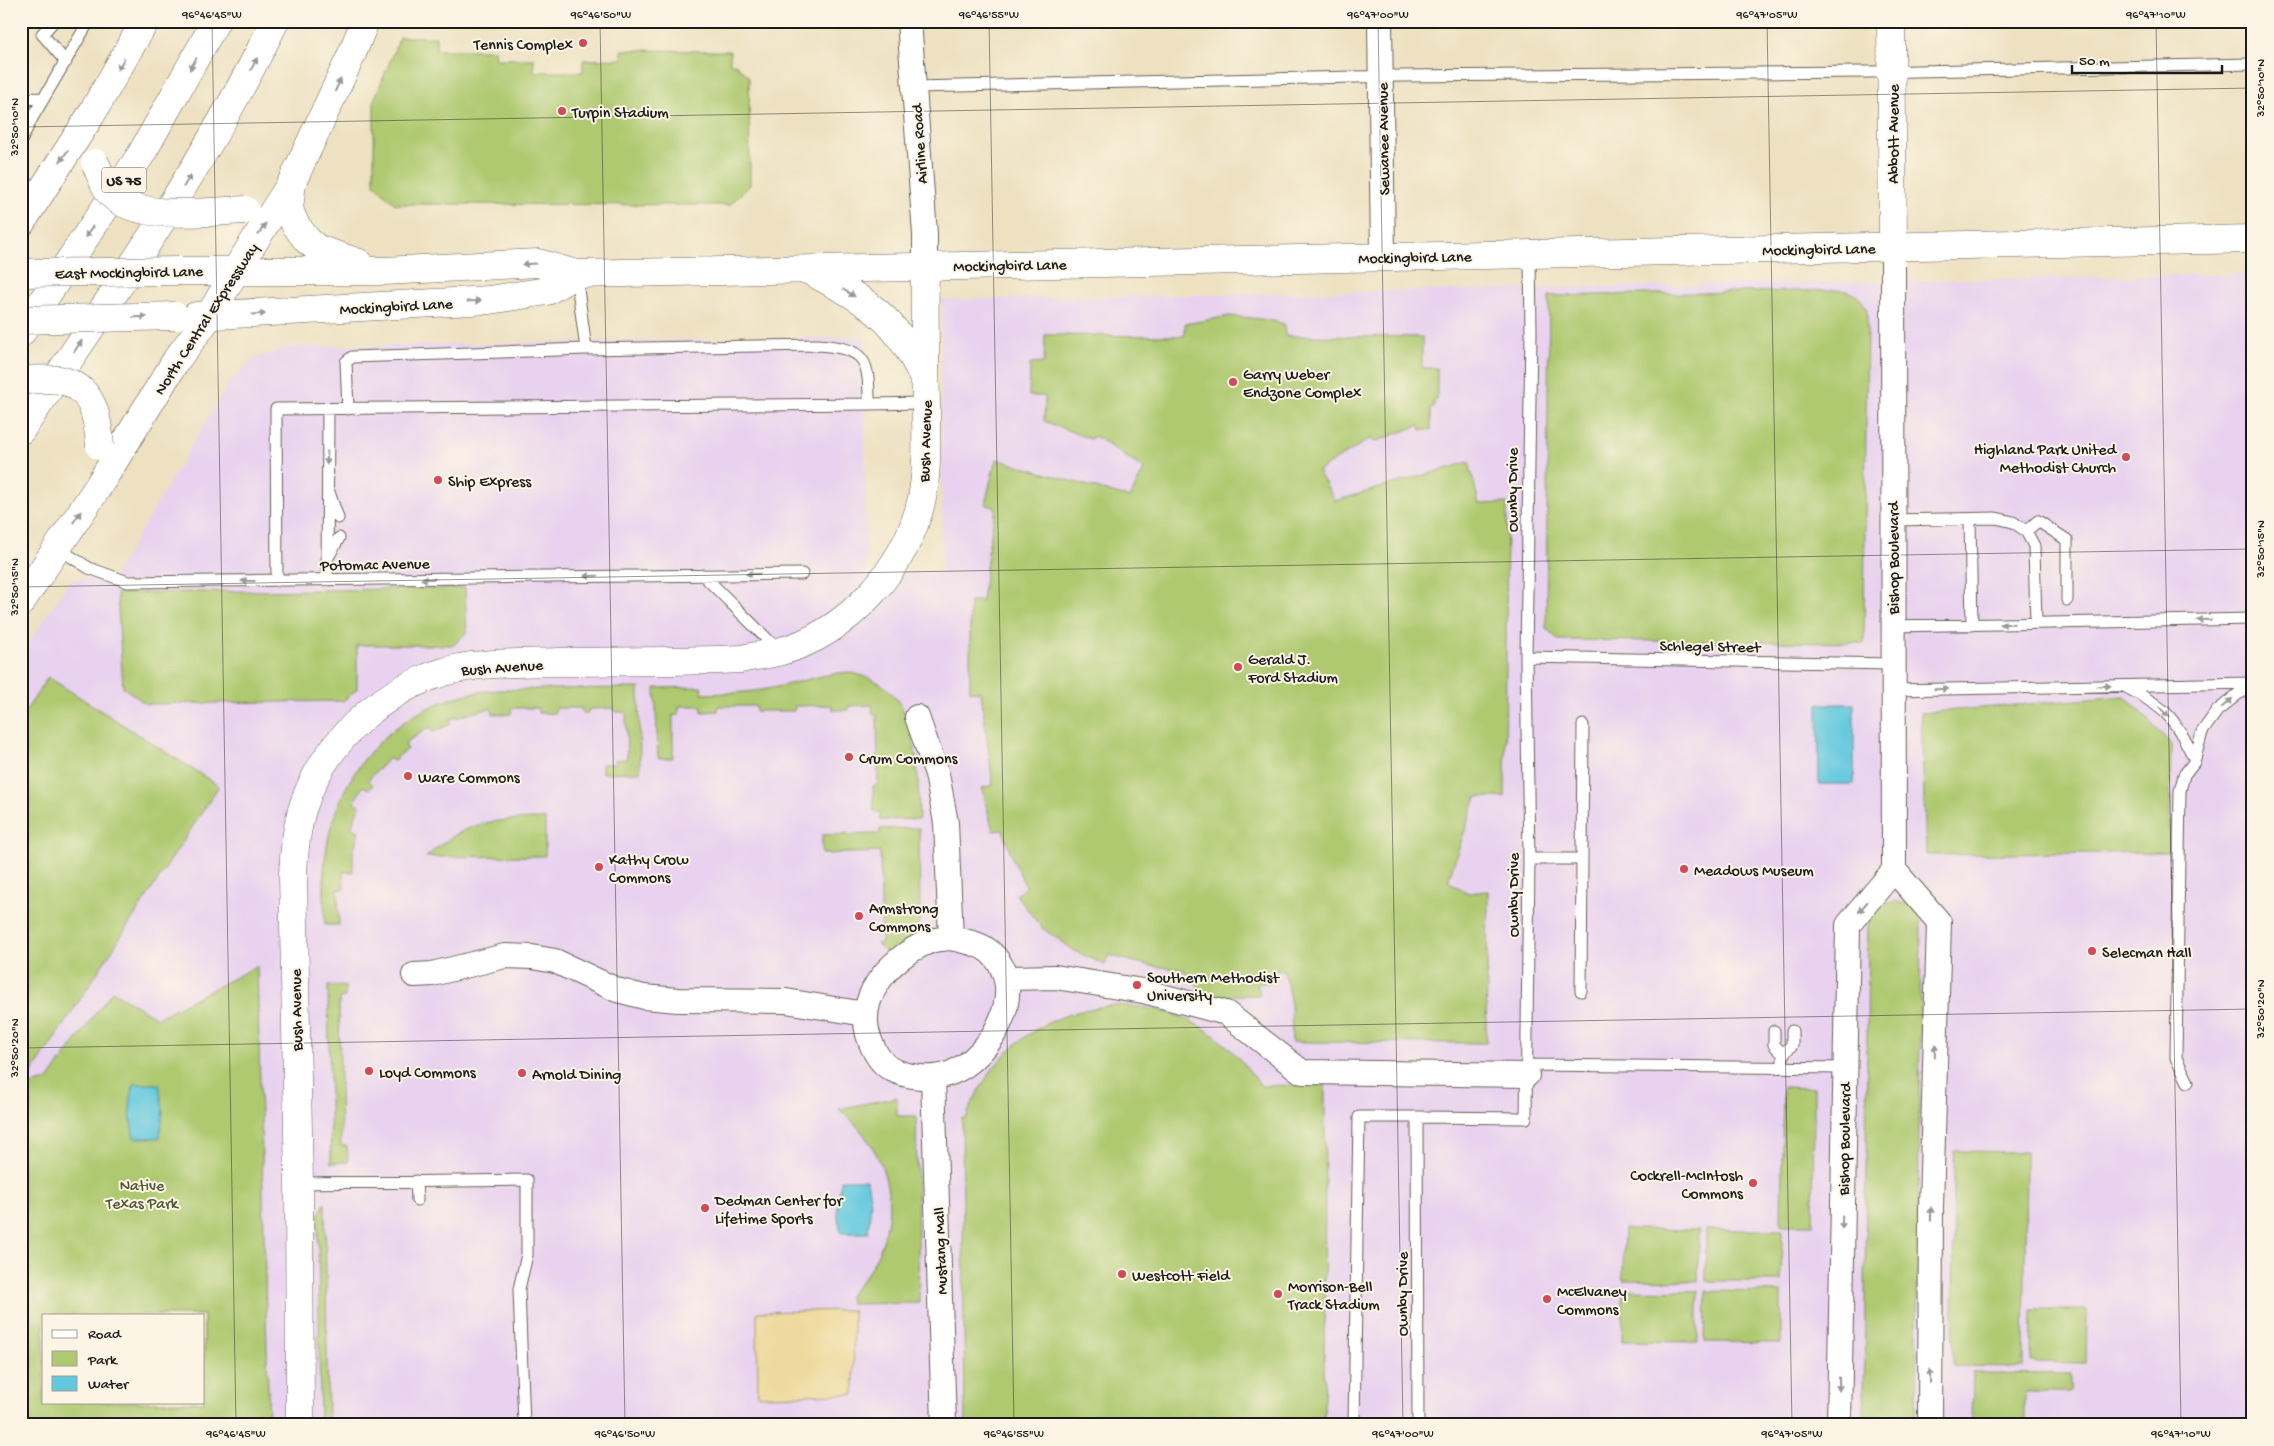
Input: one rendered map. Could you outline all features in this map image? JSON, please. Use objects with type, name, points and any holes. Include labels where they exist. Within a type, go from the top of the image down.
[{"type":"main road","points":[[21,223],[91,115],[145,21]]},
{"type":"main road","name":"US 75","points":[[21,333],[142,154],[216,21]]},
{"type":"main road","points":[[21,430],[140,256],[185,185],[240,90],[275,21]]},
{"type":"main road","name":"North Central Expressway","points":[[21,602],[96,490],[178,359],[210,316],[236,270],[292,182],[351,56],[365,21]]},
{"type":"main road","name":"Abbott Avenue","points":[[1891,21],[1893,246]]},
{"type":"main road","points":[[91,115],[95,163],[110,194],[130,207],[151,213],[245,210],[292,182]]},
{"type":"main road","points":[[292,182],[289,209],[295,224],[307,240],[318,249],[384,271]]},
{"type":"main road","name":"Mockingbird Lane","points":[[236,270],[384,271],[538,263],[576,274],[2253,239]]},
{"type":"main road","name":"Bush Avenue","points":[[300,1425],[299,1183],[293,874],[295,844],[302,810],[325,761],[343,738],[365,716],[404,689],[426,678],[471,666],[499,663],[702,661],[740,658],[779,652],[812,638],[846,616],[866,599],[886,576],[914,525],[922,497],[926,460],[925,266]]},
{"type":"main road","points":[[806,269],[846,290],[870,306],[893,325],[912,352],[926,393]]},
{"type":"main road","name":"East Mockingbird Lane","points":[[21,273],[236,270]]},
{"type":"main road","name":"Mockingbird Lane","points":[[210,316],[489,300],[547,291],[576,274]]},
{"type":"main road","points":[[21,320],[210,316]]},
{"type":"main road","points":[[21,380],[60,380],[76,386],[90,398],[98,422],[100,446],[96,490]]},
{"type":"street","name":"Airline Road","points":[[909,21],[925,234],[925,266]]},
{"type":"street","name":"Sewanee Avenue","points":[[1380,21],[1384,256]]},
{"type":"street","name":"Bishop Boulevard","points":[[1839,1425],[1848,925],[1894,870],[1892,664],[1893,246]]},
{"type":"street","points":[[917,718],[937,774],[946,823],[951,938]]},
{"type":"street","points":[[1894,870],[1939,922],[1931,1207],[1930,1425]]},
{"type":"street","points":[[951,938],[970,942],[989,951],[1002,968],[1006,978],[1006,1004],[1000,1021],[990,1039],[972,1060],[951,1073],[934,1077],[899,1073],[888,1068],[875,1052],[867,1034],[866,1014],[870,994],[895,963],[912,950],[930,941],[951,938]]},
{"type":"street","points":[[414,975],[432,974],[505,956],[532,957],[555,961],[617,990],[644,997],[678,1000],[786,1001],[866,1014]]},
{"type":"street","points":[[1006,978],[1055,977],[1143,991],[1226,1013],[1302,1072],[1527,1070]]},
{"type":"street","name":"Mustang Mall","points":[[934,1077],[944,1425]]},
{"type":"lane","points":[[54,21],[39,31],[66,62]]},
{"type":"lane","points":[[21,141],[89,21]]},
{"type":"lane","points":[[914,87],[1381,76],[1892,71],[2253,64]]},
{"type":"lane","points":[[21,99],[44,98]]},
{"type":"lane","name":"Ownby Drive","points":[[1418,1425],[1417,1117],[1526,1118],[1529,859],[1526,657],[1531,332],[1530,255]]},
{"type":"lane","points":[[576,274],[586,349]]},
{"type":"lane","points":[[348,409],[346,362],[352,358],[586,349],[819,345],[845,348],[862,359],[869,378],[869,404]]},
{"type":"lane","points":[[277,581],[276,409],[869,404],[926,393]]},
{"type":"lane","points":[[327,580],[326,483],[328,409]]},
{"type":"lane","points":[[326,483],[338,518]]},
{"type":"lane","points":[[1892,520],[1996,518],[2013,522],[2026,531],[2034,546],[2036,623]]},
{"type":"lane","points":[[1970,519],[1972,625]]},
{"type":"lane","points":[[2026,531],[2038,521],[2067,540],[2067,600]]},
{"type":"lane","points":[[327,559],[338,538]]},
{"type":"lane","name":"Potomac Avenue","points":[[56,548],[89,568],[128,582],[802,574]]},
{"type":"lane","points":[[703,575],[779,652]]},
{"type":"lane","points":[[1892,626],[2253,619]]},
{"type":"lane","name":"Schlegel Street","points":[[1526,657],[1892,664]]},
{"type":"lane","points":[[1893,690],[2253,683]]},
{"type":"lane","points":[[2124,686],[2154,702],[2178,726],[2194,758]]},
{"type":"lane","points":[[2188,1082],[2176,1058],[2180,791],[2184,775],[2194,762],[2202,732],[2218,711],[2238,694],[2253,687]]},
{"type":"lane","points":[[1580,992],[1583,725]]},
{"type":"lane","points":[[1529,859],[1582,859]]},
{"type":"lane","points":[[1774,1031],[1774,1045],[1783,1054],[1783,1067]]},
{"type":"lane","points":[[1783,1054],[1792,1045],[1792,1031]]},
{"type":"lane","points":[[1527,1070],[1845,1068]]},
{"type":"lane","points":[[1354,1425],[1359,1117],[1417,1117]]},
{"type":"lane","points":[[299,1183],[527,1180],[527,1255],[519,1289],[524,1425]]},
{"type":"lane","points":[[416,1181],[417,1200]]},
{"type":"shaded area","name":"Southern Methodist University","points":[[2253,274],[2253,1425],[21,1425],[21,655],[71,579],[112,579],[229,383],[252,359],[290,347],[864,337],[866,571],[803,573],[942,572],[941,300]]},
{"type":"green space","name":"Turpin Stadium","points":[[400,37],[436,37],[436,50],[495,50],[496,59],[534,59],[534,72],[583,72],[583,60],[622,59],[622,50],[730,51],[730,64],[735,64],[749,77],[750,185],[730,205],[395,204],[374,184],[374,100]]},
{"type":"green space","points":[[1848,291],[1856,295],[1860,298],[1867,311],[1864,643],[1558,640],[1546,628],[1549,296]]},
{"type":"green space","name":"Gerald J. Ford Stadium","points":[[1230,316],[1269,320],[1284,324],[1285,336],[1422,337],[1422,368],[1437,368],[1437,400],[1434,400],[1434,408],[1431,408],[1431,430],[1421,430],[1420,425],[1374,442],[1371,438],[1318,471],[1335,501],[1469,462],[1479,504],[1507,503],[1505,797],[1476,797],[1448,881],[1468,893],[1488,891],[1486,1043],[1292,1042],[1291,1004],[1284,970],[1270,972],[1270,983],[1257,983],[1260,995],[1196,996],[1198,983],[1185,981],[1185,970],[1151,966],[1108,955],[1105,965],[1075,951],[1042,928],[1016,895],[1026,887],[1013,860],[1003,830],[993,831],[982,788],[993,785],[981,692],[970,691],[970,601],[982,601],[989,544],[996,508],[985,504],[996,459],[1130,498],[1144,469],[1095,436],[1090,439],[1044,421],[1045,396],[1029,396],[1030,364],[1044,363],[1045,335],[1185,336],[1185,324]]},
{"type":"green space","points":[[465,588],[467,632],[454,645],[357,645],[357,689],[343,701],[146,704],[123,687],[117,593]]},
{"type":"green space","points":[[848,672],[880,683],[896,698],[905,713],[915,748],[919,819],[880,820],[880,812],[874,812],[873,786],[878,785],[877,715],[873,714],[872,705],[849,706],[849,710],[833,710],[832,705],[795,706],[794,711],[756,711],[756,706],[718,706],[718,711],[702,712],[702,706],[679,706],[679,715],[673,715],[673,758],[658,758],[655,688],[702,687],[703,694],[746,692]]},
{"type":"green space","points":[[48,677],[219,786],[32,1073],[21,1066],[21,718]]},
{"type":"green space","points":[[639,688],[640,772],[602,773],[602,764],[615,764],[615,760],[627,759],[626,712],[615,712],[614,708],[589,709],[588,713],[582,713],[581,708],[556,708],[555,713],[538,713],[538,708],[512,708],[511,714],[493,714],[491,708],[450,719],[451,724],[433,732],[430,727],[405,743],[407,749],[393,761],[389,758],[368,780],[373,785],[369,789],[363,786],[354,802],[360,805],[351,828],[359,831],[353,852],[353,872],[343,872],[344,889],[338,889],[339,925],[325,925],[324,866],[334,817],[345,790],[360,766],[378,744],[399,725],[423,710],[450,699],[479,692],[494,690]]},
{"type":"green space","points":[[2125,696],[2171,744],[2169,852],[1926,855],[1921,713]]},
{"type":"green space","points":[[545,819],[545,856],[426,857],[455,835],[481,824],[495,821]]},
{"type":"green space","points":[[919,828],[920,920],[915,933],[905,945],[889,955],[877,944],[882,943],[880,852],[822,854],[822,835],[880,834],[880,829]]},
{"type":"green space","points":[[1895,901],[1911,906],[1921,921],[1916,1425],[1864,1425],[1868,919],[1878,906]]},
{"type":"green space","name":"Native Texas Park","points":[[257,966],[269,1425],[21,1425],[21,1083],[26,1086],[47,1081],[112,991],[157,1018]]},
{"type":"green space","points":[[328,986],[345,986],[345,997],[339,998],[341,1146],[347,1146],[348,1162],[331,1163]]},
{"type":"green space","points":[[1115,1005],[1161,1011],[1181,1017],[1199,1026],[1231,1050],[1261,1086],[1325,1084],[1324,1425],[965,1425],[962,1118],[966,1118],[990,1072],[1023,1038],[1065,1016],[1089,1009]]},
{"type":"green space","points":[[1783,1087],[1814,1088],[1813,1225],[1781,1225]]},
{"type":"green space","points":[[897,1097],[897,1116],[916,1116],[919,1303],[850,1304],[849,1295],[867,1272],[880,1249],[887,1224],[889,1199],[884,1175],[875,1151],[860,1129],[839,1109]]},
{"type":"green space","points":[[1954,1151],[2026,1152],[2024,1367],[1953,1366]]},
{"type":"green space","points":[[325,1203],[328,1425],[320,1425],[318,1216]]},
{"type":"green space","points":[[1624,1229],[1699,1230],[1698,1281],[1623,1280]]},
{"type":"green space","points":[[1706,1230],[1782,1230],[1781,1281],[1706,1281]]},
{"type":"green space","points":[[1623,1290],[1698,1291],[1698,1342],[1622,1341]]},
{"type":"green space","points":[[1706,1291],[1781,1292],[1781,1343],[1705,1342]]},
{"type":"green space","points":[[2032,1310],[2087,1310],[2086,1363],[2031,1362]]},
{"type":"green space","points":[[1973,1373],[2071,1374],[2071,1392],[2025,1392],[2025,1425],[1972,1425]]},
{"type":"sand","points":[[853,1310],[854,1394],[758,1396],[757,1312]]},
{"type":"water","points":[[1818,704],[1854,704],[1854,784],[1819,784]]},
{"type":"water","points":[[134,1084],[159,1084],[163,1111],[160,1138],[134,1138],[130,1111]]},
{"type":"water","points":[[841,1180],[867,1180],[871,1204],[868,1233],[841,1233],[837,1212]]},
{"type":"place","name":"Tennis Complex","points":[[583,43]]},
{"type":"place","name":"Turpin Stadium","points":[[562,111]]},
{"type":"place","name":"Garry Weber Endzone Complex","points":[[1233,382]]},
{"type":"place","name":"Highland Park United Methodist Church","points":[[2126,457]]},
{"type":"place","name":"Ship Express","points":[[438,480]]},
{"type":"place","name":"Gerald J. Ford Stadium","points":[[1238,667]]},
{"type":"place","name":"Crum Commons","points":[[849,757]]},
{"type":"place","name":"Ware Commons","points":[[408,776]]},
{"type":"place","name":"Kathy Crow Commons","points":[[599,867]]},
{"type":"place","name":"Meadows Museum","points":[[1684,869]]},
{"type":"place","name":"Armstrong Commons","points":[[859,916]]},
{"type":"place","name":"Selecman Hall","points":[[2092,951]]},
{"type":"place","name":"Southern Methodist University","points":[[1137,985]]},
{"type":"place","name":"Loyd Commons","points":[[369,1071]]},
{"type":"place","name":"Arnold Dining","points":[[522,1073]]},
{"type":"place","name":"Cockrell-McIntosh Commons","points":[[1753,1183]]},
{"type":"place","name":"Dedman Center for Lifetime Sports","points":[[705,1208]]},
{"type":"place","name":"Westcott Field","points":[[1122,1274]]},
{"type":"place","name":"Morrison-Bell Track Stadium","points":[[1278,1294]]},
{"type":"place","name":"McElvaney Commons","points":[[1547,1299]]}]
